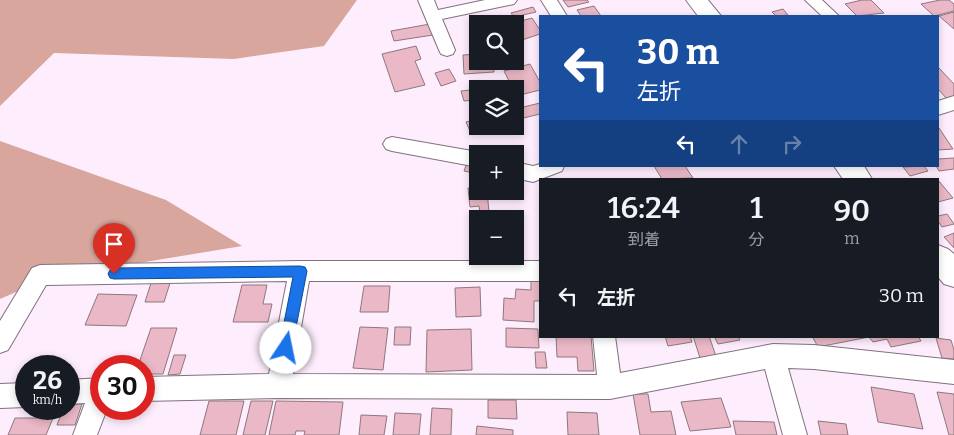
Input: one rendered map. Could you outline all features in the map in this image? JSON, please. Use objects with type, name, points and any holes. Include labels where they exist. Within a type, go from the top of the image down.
[{"type":"highway","points":[[696,0],[709,15]]},
{"type":"highway","points":[[848,167],[858,178]]},
{"type":"highway","points":[[939,259],[954,274]]},
{"type":"street","points":[[426,0],[447,50]]},
{"type":"street","points":[[432,16],[509,0]]},
{"type":"street","points":[[549,0],[558,15]]},
{"type":"street","points":[[814,0],[830,15]]},
{"type":"street","points":[[939,108],[954,103]]},
{"type":"street","points":[[392,144],[469,158]]},
{"type":"street","points":[[524,172],[533,174],[553,167]]},
{"type":"street","points":[[279,386],[300,271]]},
{"type":"street","points":[[0,342],[40,275],[300,271],[539,271]]},
{"type":"street","points":[[604,338],[610,387]]},
{"type":"street","points":[[155,389],[279,386],[610,387],[773,356],[814,357],[954,372]]},
{"type":"street","points":[[773,356],[794,435]]},
{"type":"street","points":[[0,396],[15,395]]},
{"type":"street","points":[[85,435],[90,420]]},
{"type":"shaded area","points":[[0,0],[357,0],[324,46],[234,59],[54,53],[0,106]]},
{"type":"shaded area","points":[[0,141],[166,200],[242,246],[48,278],[0,299]]},
{"type":"building","points":[[563,0],[587,0],[589,2],[568,7]]},
{"type":"building","points":[[871,0],[884,13],[856,15],[845,4]]},
{"type":"building","points":[[949,0],[954,4],[954,11],[933,15],[921,4]]},
{"type":"building","points":[[594,6],[600,15],[580,15],[577,10]]},
{"type":"building","points":[[533,7],[536,12],[523,15],[512,15],[511,13]]},
{"type":"building","points":[[783,9],[788,15],[775,15],[772,12]]},
{"type":"building","points":[[954,12],[954,29],[939,16]]},
{"type":"building","points":[[532,18],[539,28],[539,34],[524,39],[524,20]]},
{"type":"building","points":[[430,24],[433,35],[394,41],[391,31]]},
{"type":"building","points":[[416,46],[421,59],[415,61],[425,85],[395,92],[382,54]]},
{"type":"building","points":[[463,55],[469,55],[469,70],[494,70],[494,72],[464,74]]},
{"type":"building","points":[[530,64],[539,80],[539,90],[524,94],[524,80],[508,80],[504,71],[524,70],[524,66]]},
{"type":"building","points":[[939,68],[954,84],[954,98],[947,99],[939,90]]},
{"type":"building","points":[[449,69],[456,81],[441,86],[435,73]]},
{"type":"building","points":[[469,90],[469,100],[464,101],[461,91]]},
{"type":"building","points":[[539,103],[539,114],[524,118],[524,107]]},
{"type":"building","points":[[939,128],[953,149],[939,150]]},
{"type":"building","points":[[954,158],[954,169],[939,171],[937,167],[939,167],[939,159]]},
{"type":"building","points":[[467,163],[469,164],[469,172],[464,171]]},
{"type":"building","points":[[655,167],[686,167],[693,178],[661,178]]},
{"type":"building","points":[[903,167],[925,167],[928,171],[910,176]]},
{"type":"building","points":[[939,181],[953,198],[939,202]]},
{"type":"building","points":[[469,200],[488,200],[489,210],[480,210],[479,206],[470,207]]},
{"type":"building","points":[[947,214],[954,224],[942,227],[939,222],[939,216]]},
{"type":"building","points":[[954,233],[954,248],[944,237]]},
{"type":"building","points":[[531,281],[539,281],[539,301],[534,301],[534,322],[503,320],[504,298],[515,299],[516,289],[531,290]]},
{"type":"building","points":[[151,283],[170,283],[164,302],[145,302]]},
{"type":"building","points":[[242,285],[267,285],[263,304],[272,304],[268,322],[233,322]]},
{"type":"building","points":[[364,286],[390,286],[388,312],[360,312]]},
{"type":"building","points":[[480,287],[481,316],[456,317],[455,288]]},
{"type":"building","points":[[98,294],[137,295],[126,326],[85,325]]},
{"type":"building","points":[[360,327],[388,328],[383,370],[353,368]]},
{"type":"building","points":[[395,327],[411,327],[410,345],[394,345]]},
{"type":"building","points":[[151,328],[177,328],[163,374],[155,374],[155,355],[142,355]]},
{"type":"building","points":[[506,328],[538,329],[539,348],[506,347]]},
{"type":"building","points":[[471,329],[472,370],[426,372],[427,330]]},
{"type":"building","points":[[556,338],[591,338],[594,371],[578,371],[577,357],[557,357]]},
{"type":"building","points":[[666,338],[691,338],[692,342],[668,346]]},
{"type":"building","points":[[694,338],[710,338],[717,359],[701,361]]},
{"type":"building","points":[[715,338],[739,338],[740,340],[718,344]]},
{"type":"building","points":[[813,338],[864,338],[818,347]]},
{"type":"building","points":[[870,338],[919,338],[921,341],[891,347],[887,339],[873,342]]},
{"type":"building","points":[[936,338],[951,340],[954,359],[942,358]]},
{"type":"building","points":[[535,352],[545,352],[547,368],[536,368]]},
{"type":"building","points":[[174,355],[186,355],[180,374],[168,375]]},
{"type":"building","points":[[871,387],[914,394],[923,429],[878,422]]},
{"type":"building","points":[[937,392],[954,394],[954,435],[949,435]]},
{"type":"building","points":[[633,394],[648,394],[651,412],[671,411],[676,435],[640,435]]},
{"type":"building","points":[[721,398],[731,427],[690,431],[681,402]]},
{"type":"building","points":[[488,400],[516,400],[517,419],[488,418]]},
{"type":"building","points":[[209,401],[244,401],[236,435],[200,435]]},
{"type":"building","points":[[251,401],[273,401],[265,435],[243,435]]},
{"type":"building","points":[[276,401],[343,402],[339,435],[304,435],[305,431],[296,431],[295,435],[269,435]]},
{"type":"building","points":[[432,408],[452,409],[451,435],[430,435]]},
{"type":"building","points":[[567,412],[597,413],[599,435],[568,435]]},
{"type":"building","points":[[395,413],[421,414],[419,435],[393,435]]},
{"type":"building","points":[[361,415],[387,416],[384,435],[359,435]]},
{"type":"building","points":[[15,418],[15,420],[52,420],[46,435],[8,435]]},
{"type":"building","points":[[59,420],[77,420],[75,425],[57,425]]},
{"type":"building","points":[[733,421],[774,422],[777,435],[736,435]]},
{"type":"building","points":[[818,421],[846,424],[848,435],[821,435]]},
{"type":"building","points":[[477,426],[513,430],[513,435],[476,435]]},
{"type":"route","points":[[114,274],[300,271],[286,348]]}]
